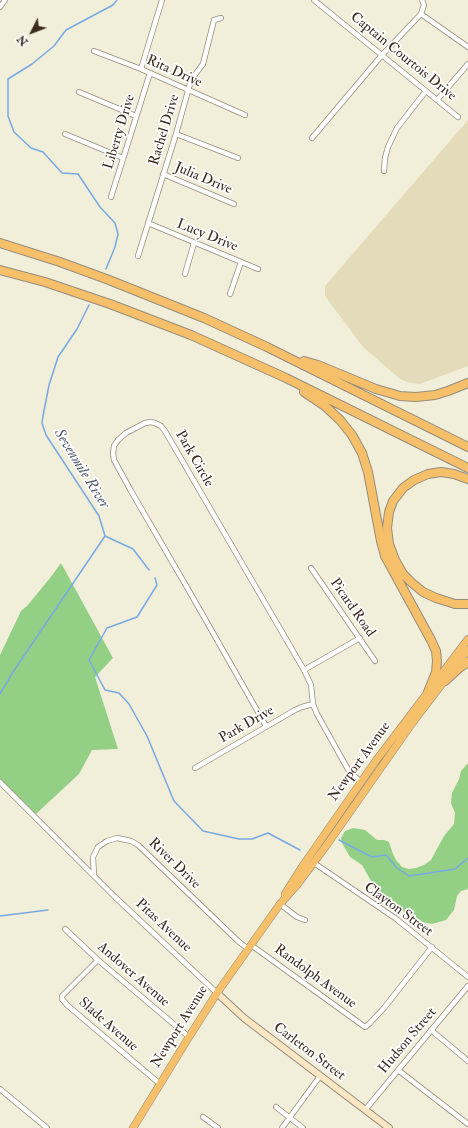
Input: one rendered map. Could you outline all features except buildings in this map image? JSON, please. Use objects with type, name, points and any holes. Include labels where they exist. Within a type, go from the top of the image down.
[{"type":"highway","points":[[0,243],[60,262],[125,286],[210,321],[277,352],[468,447]]},
{"type":"highway","points":[[0,270],[72,291],[143,316],[207,342],[280,375],[468,468]]},
{"type":"highway","points":[[277,352],[318,366],[376,389],[400,396],[416,397],[435,395],[468,383]]},
{"type":"highway","points":[[280,375],[333,413],[349,432],[360,449],[368,472],[385,556],[436,651],[436,672],[428,692]]},
{"type":"highway","points":[[468,479],[451,473],[441,472],[428,474],[414,480],[400,491],[393,501],[389,512],[387,528],[389,544],[393,556],[409,580],[419,589],[436,598],[451,603],[468,604]]},
{"type":"highway","points":[[445,681],[468,662]]},
{"type":"main road","name":"Newport Avenue","points":[[133,1128],[217,993],[280,904],[302,867],[375,762],[468,639]]},
{"type":"main road","name":"Newport Avenue","points":[[280,904],[314,863],[410,726],[468,650]]},
{"type":"street","points":[[0,8],[5,0]]},
{"type":"street","points":[[141,69],[162,0]]},
{"type":"street","name":"Captain Courtois Drive","points":[[314,0],[458,117]]},
{"type":"street","points":[[312,138],[382,55],[420,14],[424,5],[422,0]]},
{"type":"street","points":[[420,14],[468,48]]},
{"type":"street","name":"Rachel Drive","points":[[138,256],[189,91],[191,80],[203,64],[214,20],[221,18]]},
{"type":"street","name":"Rita Drive","points":[[94,52],[141,69],[246,115]]},
{"type":"street","points":[[437,100],[468,64]]},
{"type":"street","name":"Liberty Drive","points":[[111,197],[150,73]]},
{"type":"street","points":[[384,171],[388,146],[397,128],[426,91]]},
{"type":"street","points":[[79,92],[136,116]]},
{"type":"street","points":[[65,134],[123,158]]},
{"type":"street","points":[[176,134],[238,158]]},
{"type":"street","name":"Julia Drive","points":[[163,174],[234,204]]},
{"type":"street","name":"Lucy Drive","points":[[148,223],[258,269]]},
{"type":"street","points":[[185,274],[194,243]]},
{"type":"street","points":[[230,294],[241,262]]},
{"type":"street","name":"Park Circle","points":[[266,726],[114,460],[112,454],[114,446],[118,440],[126,433],[145,423],[151,422],[161,426],[165,431],[304,670],[311,685],[313,704],[317,714],[348,770],[354,777],[368,787]]},
{"type":"street","name":"Picard Road","points":[[311,568],[375,661]]},
{"type":"street","points":[[304,670],[360,638]]},
{"type":"street","name":"Park Drive","points":[[195,768],[295,710],[313,704]]},
{"type":"street","points":[[0,782],[94,875]]},
{"type":"street","name":"River Drive","points":[[94,875],[93,857],[98,847],[107,841],[117,838],[131,841],[138,845],[238,941],[250,947]]},
{"type":"street","name":"Clayton Street","points":[[314,863],[395,918],[468,977]]},
{"type":"street","name":"Pitas Avenue","points":[[94,875],[217,993]]},
{"type":"street","points":[[280,904],[297,917],[305,920]]},
{"type":"street","name":"Andover Avenue","points":[[65,929],[98,960],[189,1037]]},
{"type":"street","name":"Randolph Avenue","points":[[250,947],[329,1000],[364,1026],[369,1024],[384,1008],[432,947]]},
{"type":"street","name":"Slade Avenue","points":[[98,960],[62,997],[67,1005],[160,1084]]},
{"type":"street","name":"Hudson Street","points":[[365,1110],[468,986]]},
{"type":"street","name":"Carleton Street","points":[[217,993],[244,1018],[389,1128]]},
{"type":"street","points":[[431,1030],[468,1060]]},
{"type":"street","points":[[398,1070],[468,1124]]},
{"type":"street","points":[[282,1128],[320,1076]]},
{"type":"street","points":[[0,1089],[47,1128]]},
{"type":"street","points":[[276,1107],[303,1128]]},
{"type":"street","points":[[204,1117],[218,1128]]},
{"type":"shaded area","points":[[468,120],[468,366],[420,384],[407,382],[400,379],[363,347],[325,296],[325,286]]},
{"type":"green space","points":[[61,563],[113,658],[95,677],[118,749],[92,750],[79,774],[36,814],[0,779],[0,655],[21,611],[27,606]]},
{"type":"green space","points":[[468,763],[468,889],[461,891],[457,896],[454,910],[446,920],[432,924],[418,921],[411,918],[397,904],[392,902],[375,888],[362,865],[350,857],[342,843],[341,838],[345,831],[353,828],[365,830],[377,840],[389,842],[396,860],[402,867],[409,869],[424,865],[431,860],[444,836],[454,824],[455,813],[451,803],[452,793],[461,771]]},
{"type":"waterway","name":"Sevenmile River","points":[[106,269],[115,247],[118,234],[115,223],[100,207],[78,174],[62,173],[43,152],[31,148],[14,132],[8,116],[8,79],[32,64],[54,46],[66,30],[113,5],[117,0]]},
{"type":"waterway","name":"Sevenmile River","points":[[0,694],[13,672],[105,536],[99,516],[46,435],[42,423],[49,385],[58,357],[77,329],[89,305]]},
{"type":"waterway","points":[[105,536],[133,549],[149,570]]},
{"type":"waterway","points":[[155,578],[157,585],[137,617],[107,628],[89,660],[105,690],[119,693],[129,704],[147,736],[174,801],[203,831],[239,839],[252,839],[268,833],[300,850]]},
{"type":"waterway","points":[[339,840],[372,857],[386,855],[396,867],[409,876],[455,869],[468,858]]},
{"type":"waterway","points":[[0,916],[48,910]]}]
